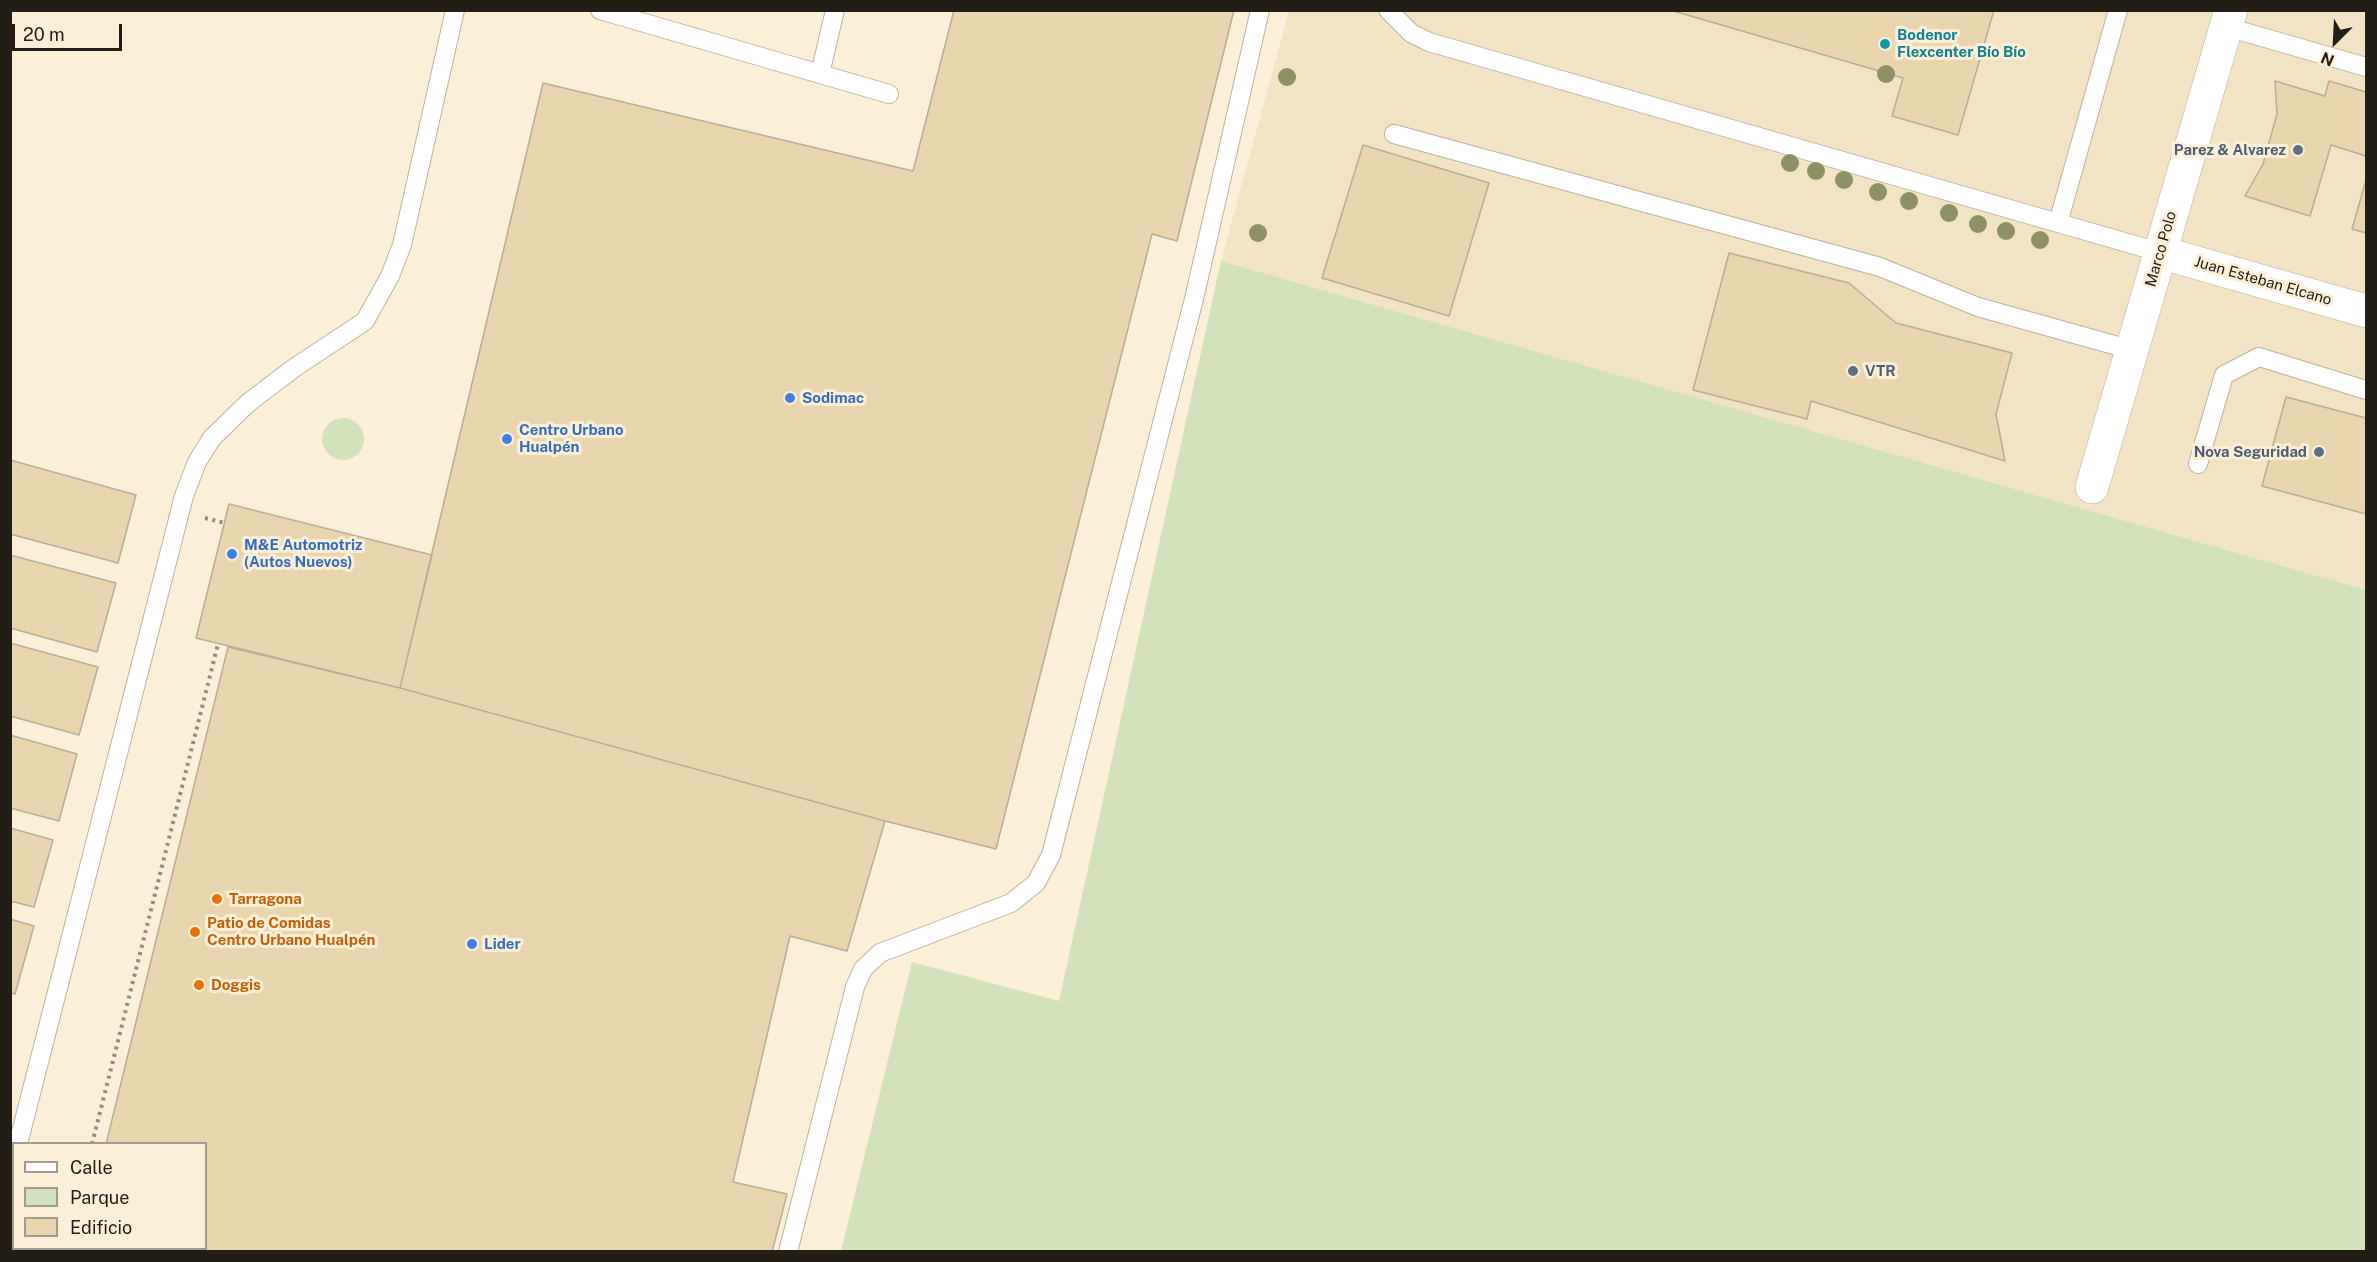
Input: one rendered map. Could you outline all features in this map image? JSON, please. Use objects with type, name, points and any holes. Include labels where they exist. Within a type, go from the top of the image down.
[{"type":"street","name":"Marco Polo","points":[[2092,487],[2229,19]]},
{"type":"street","name":"Juan Esteban Elcano","points":[[2159,252],[2367,311]]},
{"type":"lane","points":[[18,1142],[184,496],[197,462],[212,438],[248,403],[294,368],[365,321],[390,276],[402,245],[455,10]]},
{"type":"lane","points":[[600,10],[889,94]]},
{"type":"lane","points":[[820,74],[835,10]]},
{"type":"lane","points":[[788,1251],[855,987],[863,969],[880,953],[1011,903],[1036,883],[1051,855],[1194,299],[1260,10]]},
{"type":"lane","points":[[1388,10],[1411,33],[1429,42],[2159,252]]},
{"type":"lane","points":[[2058,223],[2118,10]]},
{"type":"lane","points":[[2229,19],[2367,67]]},
{"type":"lane","points":[[1394,134],[1880,267],[1978,308],[2132,350]]},
{"type":"lane","points":[[2198,464],[2224,375],[2259,357],[2367,390]]},
{"type":"path","points":[[92,1142],[218,644]]},
{"type":"shaded area","points":[[1289,11],[2366,11],[2366,590],[1221,261]]},
{"type":"green space","points":[[1221,261],[2366,590],[2366,1251],[841,1251],[912,962],[1059,1001]]},
{"type":"green space","points":[[343,418],[358,424],[364,439],[358,454],[343,460],[328,454],[322,439],[328,424]]},
{"type":"building","name":"Sodimac","points":[[954,10],[1234,10],[1177,241],[1152,234],[996,849],[885,821],[400,688],[543,83],[913,171]]},
{"type":"building","name":"Bodenor Flexcenter Bío Bío","points":[[1670,10],[1994,10],[1958,135],[1892,116],[1903,78]]},
{"type":"building","name":"Parez & Alvarez","points":[[2275,81],[2325,96],[2329,81],[2366,92],[2366,156],[2331,145],[2310,216],[2245,196],[2263,164],[2277,114]]},
{"type":"building","points":[[1363,145],[1489,183],[1449,316],[1322,278]]},
{"type":"building","points":[[2366,180],[2366,233],[2352,229]]},
{"type":"building","name":"VTR","points":[[1729,253],[1849,283],[1896,323],[2012,353],[1996,414],[2005,461],[1811,401],[1807,419],[1693,390]]},
{"type":"building","name":"Nova Seguridad","points":[[2286,397],[2366,418],[2366,514],[2262,486]]},
{"type":"building","points":[[10,460],[136,495],[118,563],[10,534]]},
{"type":"building","points":[[229,504],[432,555],[400,688],[196,638]]},
{"type":"building","points":[[10,555],[116,583],[97,652],[10,628]]},
{"type":"building","points":[[10,643],[98,667],[79,735],[10,716]]},
{"type":"building","name":"Lider","points":[[228,647],[400,688],[885,821],[847,951],[790,936],[733,1182],[787,1194],[772,1252],[79,1252],[80,1250],[207,1250],[207,1142],[106,1142]]},
{"type":"building","points":[[10,735],[77,754],[59,821],[10,808]]},
{"type":"building","points":[[10,828],[53,840],[34,907],[10,901]]},
{"type":"building","points":[[10,919],[34,926],[15,994],[10,993]]},
{"type":"place","name":"Bodenor Flexcenter Bío Bío","points":[[1885,44]]},
{"type":"place","name":"Parez & Alvarez","points":[[2298,150]]},
{"type":"place","name":"VTR","points":[[1853,371]]},
{"type":"place","name":"Sodimac","points":[[790,398]]},
{"type":"place","name":"Centro Urbano Hualpén","points":[[507,439]]},
{"type":"place","name":"Nova Seguridad","points":[[2319,452]]},
{"type":"place","name":"M&E Automotriz (Autos Nuevos)","points":[[232,554]]},
{"type":"place","name":"Tarragona","points":[[217,899]]},
{"type":"place","name":"Patio de Comidas Centro Urbano Hualpén","points":[[195,932]]},
{"type":"place","name":"Lider","points":[[472,944]]},
{"type":"place","name":"Doggis","points":[[199,985]]}]
